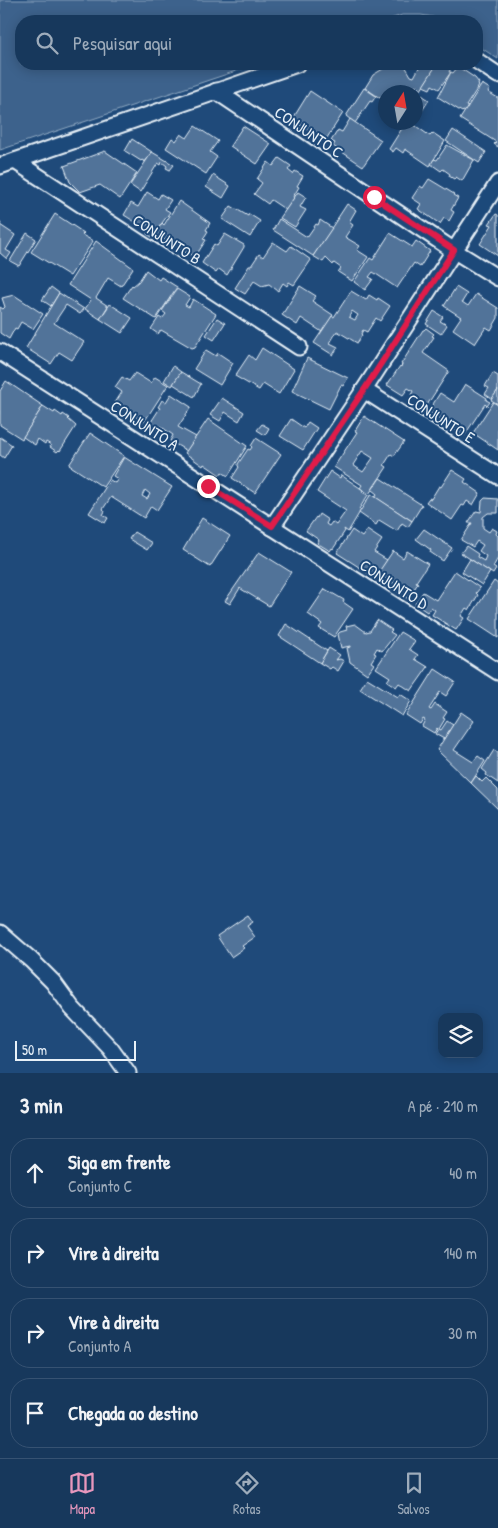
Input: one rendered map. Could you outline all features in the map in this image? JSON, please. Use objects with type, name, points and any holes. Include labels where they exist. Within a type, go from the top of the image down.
[{"type":"street","points":[[483,65],[498,75]]},
{"type":"street","points":[[0,166],[279,70]]},
{"type":"street","name":"CONJUNTO C","points":[[216,91],[498,278]]},
{"type":"street","name":"CONJUNTO B","points":[[15,160],[299,347]]},
{"type":"street","points":[[272,526],[364,390],[498,183]]},
{"type":"street","name":"CONJUNTO A","points":[[0,352],[272,526]]},
{"type":"street","name":"CONJUNTO E","points":[[364,390],[498,476]]},
{"type":"street","name":"CONJUNTO D","points":[[272,526],[498,672]]},
{"type":"street","points":[[0,934],[53,982],[72,1008],[110,1048],[128,1073]]},
{"type":"shaded area","points":[[0,0],[498,0],[498,59],[483,49],[483,15],[15,15],[15,70],[239,70],[0,150]]},
{"type":"building","points":[[381,70],[408,70],[411,76],[414,77],[418,70],[433,70],[423,87],[423,85],[378,85],[378,97],[365,88],[373,75]]},
{"type":"building","points":[[433,70],[450,70],[449,72],[451,72],[439,89],[432,85],[430,89],[423,86]]},
{"type":"building","points":[[455,70],[463,70],[479,83],[466,106],[468,107],[465,112],[438,97],[451,72],[453,73]]},
{"type":"building","points":[[482,84],[490,89],[488,92],[498,98],[498,147],[494,144],[496,142],[460,119]]},
{"type":"building","points":[[364,88],[376,96],[372,102],[370,101],[355,123],[346,116]]},
{"type":"building","points":[[310,91],[343,113],[325,141],[292,120]]},
{"type":"building","points":[[423,96],[429,100],[423,109]]},
{"type":"building","points":[[350,119],[381,140],[363,166],[333,146],[335,143],[331,141],[338,130],[342,132]]},
{"type":"building","points":[[195,126],[218,141],[210,152],[217,157],[206,174],[166,148],[172,138],[176,141],[181,134],[187,138]]},
{"type":"building","points":[[243,126],[271,144],[257,164],[230,146]]},
{"type":"building","points":[[401,130],[421,130],[430,136],[433,133],[445,141],[430,166],[405,149],[403,153],[396,148],[393,152],[389,149]]},
{"type":"building","points":[[453,130],[486,152],[479,163],[446,141]]},
{"type":"building","points":[[132,139],[152,152],[145,162],[125,151]]},
{"type":"building","points":[[447,145],[474,160],[462,181],[456,177],[454,179],[443,169],[441,171],[431,164],[434,159],[437,160]]},
{"type":"building","points":[[105,151],[137,173],[120,199],[100,185],[80,192],[70,182],[64,166]]},
{"type":"building","points":[[152,152],[174,165],[170,170],[162,162],[161,165],[158,163],[140,192],[130,185]]},
{"type":"building","points":[[279,158],[291,166],[288,170],[293,174],[295,171],[303,176],[297,186],[299,187],[294,198],[286,210],[271,200],[268,204],[254,194],[262,183],[257,179],[268,162],[273,166]]},
{"type":"building","points":[[213,175],[230,186],[223,198],[206,187]]},
{"type":"building","points":[[429,179],[458,198],[451,210],[454,212],[449,221],[444,218],[440,224],[418,209],[421,204],[412,198],[420,186],[423,188]]},
{"type":"building","points":[[147,192],[158,199],[161,194],[171,200],[165,209],[170,212],[152,237],[147,234],[151,227],[147,224],[145,228],[124,215],[131,203],[138,207]]},
{"type":"building","points":[[298,192],[306,197],[300,207],[306,210],[295,227],[280,218]]},
{"type":"building","points":[[179,201],[210,223],[203,239],[206,240],[195,257],[155,234],[162,223],[164,225]]},
{"type":"building","points":[[347,204],[356,210],[349,222],[353,225],[345,237],[360,246],[357,250],[368,257],[352,281],[338,272],[341,268],[334,263],[333,265],[326,258],[323,262],[313,256]]},
{"type":"building","points":[[231,206],[260,221],[250,237],[222,219]]},
{"type":"building","points":[[55,214],[93,241],[70,276],[31,252]]},
{"type":"building","points":[[496,214],[498,215],[498,256],[480,244],[492,225],[489,224]]},
{"type":"building","points":[[279,219],[307,237],[320,220],[332,228],[313,256],[273,230]]},
{"type":"building","points":[[0,225],[15,235],[6,250],[11,253],[7,259],[0,253]]},
{"type":"building","points":[[27,233],[36,239],[19,266],[10,261]]},
{"type":"building","points":[[390,233],[412,247],[416,241],[430,251],[420,267],[414,263],[397,288],[373,272],[369,277],[373,279],[365,290],[354,282],[370,258],[373,260]]},
{"type":"building","points":[[225,234],[244,245],[227,275],[219,269],[216,273],[202,263],[214,244],[217,246]]},
{"type":"building","points":[[96,241],[133,268],[121,286],[108,278],[96,298],[108,306],[100,319],[85,309],[91,300],[68,285]]},
{"type":"building","points":[[273,242],[287,251],[291,246],[311,260],[294,285],[289,282],[287,286],[283,283],[278,291],[269,284],[262,286],[254,281],[245,294],[235,288],[249,266],[251,266],[259,254],[263,257]]},
{"type":"building","points":[[146,270],[159,280],[161,277],[177,287],[156,319],[123,298],[132,285],[139,281]]},
{"type":"building","points":[[300,286],[316,296],[312,301],[333,315],[322,332],[301,318],[297,325],[282,315]]},
{"type":"building","points":[[51,287],[59,293],[51,306],[42,300]]},
{"type":"building","points":[[456,287],[467,294],[462,302],[468,306],[476,294],[498,308],[498,318],[491,330],[486,327],[475,344],[453,329],[461,317],[444,306]]},
{"type":"building","points":[[177,289],[190,297],[185,305],[189,307],[193,299],[216,314],[195,347],[192,348],[161,330],[158,334],[151,329],[159,317],[162,319],[166,314],[162,311]]},
{"type":"building","points":[[351,291],[366,300],[369,295],[377,300],[378,298],[390,306],[380,321],[376,318],[367,332],[363,330],[357,343],[337,331],[330,343],[338,347],[333,355],[314,343],[332,316],[334,317]],"holes":[[[352,311],[358,315],[355,320],[349,317]]]},
{"type":"building","points":[[59,293],[84,309],[80,314],[66,305],[54,323],[84,342],[72,360],[59,352],[51,364],[26,348]]},
{"type":"building","points":[[14,295],[43,314],[33,329],[21,322],[9,339],[0,333],[0,307],[3,309],[5,307],[2,298]]},
{"type":"building","points":[[110,304],[132,318],[122,333],[100,319]]},
{"type":"building","points":[[434,311],[443,317],[440,321],[447,325],[441,334],[426,324]]},
{"type":"building","points":[[217,318],[225,323],[214,340],[206,335]]},
{"type":"building","points":[[426,328],[434,334],[432,336],[434,337],[423,353],[449,371],[427,405],[411,395],[413,391],[408,388],[403,395],[387,385]]},
{"type":"building","points":[[262,348],[294,369],[279,394],[263,384],[259,390],[235,376],[249,355],[255,360]]},
{"type":"building","points":[[206,350],[216,356],[218,353],[233,363],[220,385],[194,369]]},
{"type":"building","points":[[307,358],[348,378],[343,386],[341,385],[329,409],[292,391]]},
{"type":"building","points":[[173,366],[181,372],[172,386],[164,381]]},
{"type":"building","points":[[181,372],[201,384],[194,397],[173,384]]},
{"type":"building","points":[[135,373],[151,383],[155,377],[168,385],[144,422],[115,403],[122,392],[115,387],[122,377],[129,381]]},
{"type":"building","points":[[493,373],[498,376],[498,390],[492,399],[485,394],[489,388],[485,386]]},
{"type":"building","points":[[6,381],[43,406],[22,439],[0,425],[0,391]]},
{"type":"building","points":[[465,384],[490,402],[487,406],[485,404],[464,436],[428,412],[440,393],[454,402]]},
{"type":"building","points":[[498,390],[498,404],[491,400]]},
{"type":"building","points":[[171,394],[191,407],[178,427],[196,437],[187,451],[170,441],[173,435],[160,426],[158,431],[149,425],[160,408],[158,407],[162,400],[166,402]]},
{"type":"building","points":[[222,398],[244,412],[239,421],[225,412],[220,421],[210,415]]},
{"type":"building","points":[[493,402],[498,405],[498,450],[473,433]]},
{"type":"building","points":[[43,406],[54,413],[55,411],[62,416],[63,414],[76,426],[60,451],[57,452],[46,442],[45,444],[38,439],[35,445],[23,437]]},
{"type":"building","points":[[364,416],[404,442],[394,456],[391,454],[384,465],[387,467],[369,494],[360,488],[362,485],[334,467],[357,432],[355,431]],"holes":[[[362,451],[373,458],[363,472],[353,465]]]},
{"type":"building","points":[[208,419],[247,446],[228,476],[222,472],[220,475],[204,464],[203,466],[185,453]]},
{"type":"building","points":[[291,419],[304,428],[308,422],[317,428],[303,450],[280,436]]},
{"type":"building","points":[[262,424],[269,428],[265,435],[257,430]]},
{"type":"building","points":[[90,433],[124,456],[103,487],[69,465]]},
{"type":"building","points":[[0,437],[12,445],[4,458],[0,455]]},
{"type":"building","points":[[256,438],[281,454],[255,493],[232,478],[239,467],[238,464],[248,449],[250,450]]},
{"type":"building","points":[[124,457],[172,487],[157,510],[151,506],[144,518],[111,497],[103,509],[105,511],[103,515],[108,518],[105,523],[89,513],[110,480],[115,483],[118,479],[113,476]],"holes":[[[145,490],[150,494],[147,499],[142,496]]]},
{"type":"building","points":[[452,470],[466,479],[464,482],[480,493],[473,505],[467,501],[464,506],[462,505],[452,520],[426,502],[429,498],[431,499],[439,486],[441,487]]},
{"type":"building","points":[[330,471],[340,478],[341,475],[368,495],[348,532],[344,529],[345,531],[330,551],[317,543],[319,540],[306,531],[319,514],[328,520],[326,524],[329,526],[332,522],[336,525],[346,511],[317,492]]},
{"type":"building","points":[[380,478],[422,505],[412,521],[375,497],[377,494],[372,490]]},
{"type":"building","points":[[371,494],[412,521],[408,527],[402,523],[397,531],[379,520],[376,525],[359,513]]},
{"type":"building","points":[[485,498],[498,499],[498,513],[488,513],[483,517],[483,528],[489,532],[492,528],[497,531],[496,534],[498,536],[498,558],[493,567],[496,569],[493,574],[461,553],[466,546],[478,554],[477,557],[484,561],[486,556],[479,551],[483,545],[477,541],[473,547],[461,540],[472,523],[468,523],[476,511],[481,512],[482,501]]},
{"type":"building","points":[[202,518],[230,536],[210,567],[183,550]]},
{"type":"building","points":[[424,529],[452,548],[443,561],[416,539]]},
{"type":"building","points":[[352,530],[362,537],[367,530],[382,540],[374,552],[387,560],[376,578],[337,553]]},
{"type":"building","points":[[134,532],[152,543],[147,550],[129,539]]},
{"type":"building","points":[[393,551],[403,558],[407,551],[428,564],[408,599],[397,591],[394,587],[396,585],[378,573]]},
{"type":"building","points":[[259,552],[291,572],[269,606],[240,588],[230,604],[225,601]]},
{"type":"building","points":[[470,559],[490,572],[482,585],[462,572]]},
{"type":"building","points":[[455,571],[480,588],[469,610],[466,608],[461,616],[464,618],[456,630],[432,615],[435,610],[431,607],[427,612],[415,604],[423,592],[436,600]]},
{"type":"building","points":[[494,581],[498,584],[498,638],[469,619]]},
{"type":"building","points":[[325,589],[344,600],[343,602],[353,609],[334,637],[319,628],[322,624],[308,614]]},
{"type":"building","points":[[377,620],[392,630],[390,632],[395,635],[382,651],[377,648],[371,662],[374,664],[367,674],[350,662],[347,648],[350,646],[341,648],[338,634],[347,630],[346,626],[355,624],[366,632],[370,631]]},
{"type":"building","points":[[286,624],[327,651],[320,663],[279,636]]},
{"type":"building","points":[[400,632],[415,641],[409,649],[418,655],[415,659],[428,667],[411,691],[399,683],[396,687],[387,681],[390,677],[376,668]]},
{"type":"building","points":[[329,648],[340,655],[336,660],[344,661],[338,671],[320,663]]},
{"type":"building","points":[[435,669],[455,682],[446,696],[440,692],[429,709],[431,710],[435,704],[447,712],[439,729],[441,730],[447,721],[453,725],[444,739],[435,734],[437,728],[434,733],[422,726],[425,720],[423,719],[420,724],[406,715]]},
{"type":"building","points":[[367,678],[398,697],[400,694],[411,701],[402,716],[360,689]]},
{"type":"building","points":[[461,712],[474,721],[454,750],[473,762],[478,756],[485,761],[471,783],[437,750]]},
{"type":"building","points":[[494,750],[498,753],[498,783],[486,775],[487,773],[482,769]]},
{"type":"building","points":[[476,776],[482,782],[486,778],[498,790],[498,809],[471,783]]},
{"type":"building","points":[[248,915],[253,922],[247,926],[255,937],[231,957],[217,936]]},
{"type":"route","points":[[208,486],[272,526],[364,390],[454,250],[374,197]]}]
